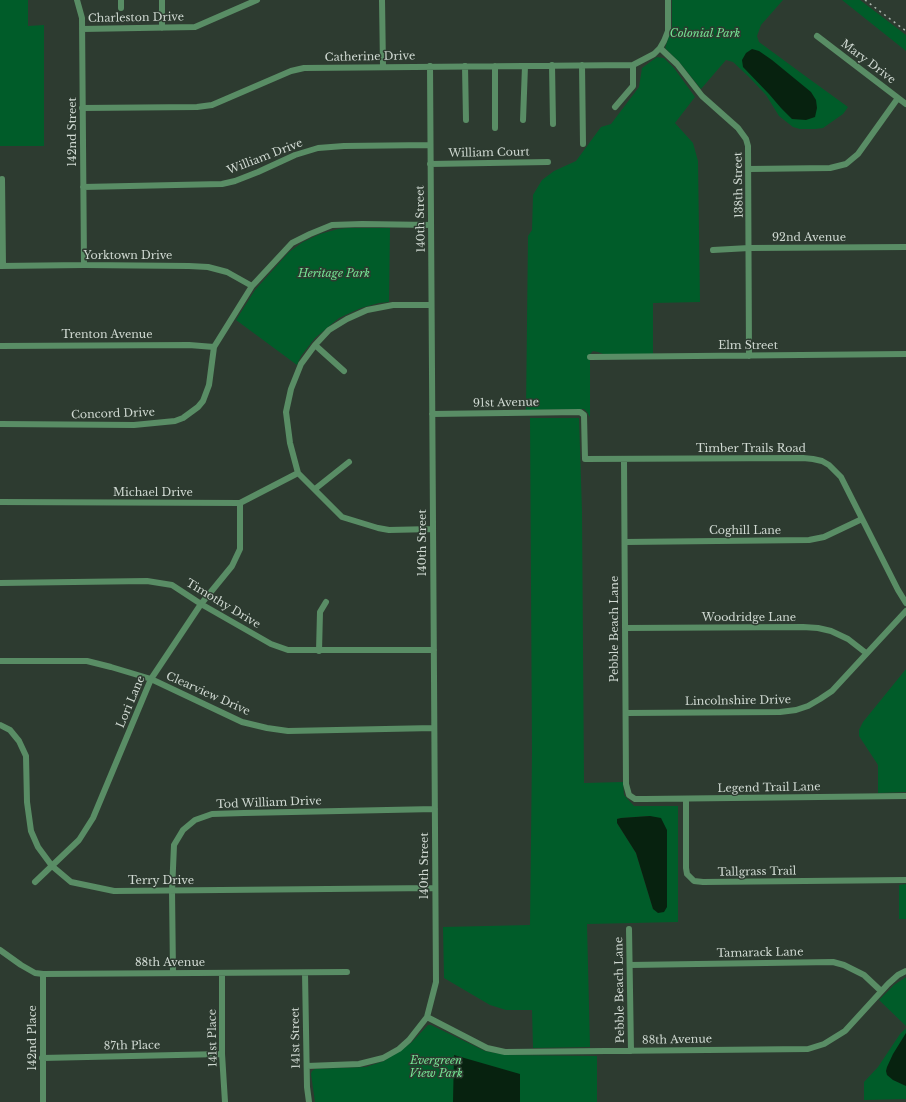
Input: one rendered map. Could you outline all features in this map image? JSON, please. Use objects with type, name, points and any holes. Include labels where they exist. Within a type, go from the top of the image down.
[{"type":"street","name":"142nd Street","points":[[76,0],[81,14],[82,29],[84,265]]},
{"type":"street","points":[[121,0],[121,8]]},
{"type":"street","points":[[162,0],[162,28]]},
{"type":"street","name":"Charleston Drive","points":[[82,29],[195,27],[257,0]]},
{"type":"street","points":[[382,0],[383,66]]},
{"type":"street","points":[[660,48],[668,30],[668,0]]},
{"type":"street","name":"Mary Drive","points":[[818,36],[906,104]]},
{"type":"street","name":"Catherine Drive","points":[[82,108],[197,107],[212,105],[297,69],[383,66],[633,65],[654,54],[660,48]]},
{"type":"street","name":"138th Street","points":[[660,48],[677,64],[702,96],[743,134],[748,146],[748,356]]},
{"type":"street","points":[[552,65],[553,124]]},
{"type":"street","points":[[582,65],[583,144]]},
{"type":"street","points":[[615,107],[633,86],[633,65]]},
{"type":"street","name":"140th Street","points":[[426,1018],[436,982],[430,66]]},
{"type":"street","points":[[465,66],[466,120]]},
{"type":"street","points":[[495,66],[495,128]]},
{"type":"street","points":[[523,120],[525,66]]},
{"type":"street","points":[[749,169],[830,168],[846,164],[858,154],[898,98]]},
{"type":"street","name":"William Drive","points":[[83,187],[218,185],[235,182],[295,155],[318,148],[344,146],[430,145]]},
{"type":"street","name":"William Court","points":[[430,164],[548,162]]},
{"type":"street","points":[[2,179],[2,266]]},
{"type":"street","name":"Concord Drive","points":[[0,424],[134,425],[175,421],[183,418],[198,407],[207,393],[214,347],[252,286],[292,244],[310,234],[332,226],[362,224],[431,225]]},
{"type":"street","name":"92nd Avenue","points":[[713,250],[749,248],[906,247]]},
{"type":"street","name":"Yorktown Drive","points":[[2,266],[84,265],[208,267],[227,272],[252,286]]},
{"type":"street","points":[[431,305],[392,305],[367,310],[346,319],[329,330],[315,345],[301,364],[291,389],[286,412],[290,443],[298,473],[342,517],[378,528],[433,530]]},
{"type":"street","name":"Trenton Avenue","points":[[0,346],[188,345],[214,347]]},
{"type":"street","points":[[315,345],[344,371]]},
{"type":"street","name":"Elm Street","points":[[590,357],[906,354]]},
{"type":"street","name":"91st Avenue","points":[[432,414],[580,412],[584,415],[585,459]]},
{"type":"street","name":"Timber Trails Road","points":[[585,459],[813,459],[829,465],[838,473],[845,485],[906,603]]},
{"type":"street","name":"Pebble Beach Lane","points":[[624,460],[626,784],[627,790],[632,797]]},
{"type":"street","points":[[315,489],[349,462]]},
{"type":"street","name":"Michael Drive","points":[[0,502],[240,503],[298,473]]},
{"type":"street","name":"Lori Lane","points":[[35,882],[79,840],[93,818],[151,679],[201,604],[232,566],[240,549],[240,503]]},
{"type":"street","name":"Coghill Lane","points":[[625,542],[809,540],[824,536],[862,519]]},
{"type":"street","name":"Timothy Drive","points":[[0,583],[147,581],[172,586],[271,644],[288,650],[434,650]]},
{"type":"street","points":[[319,651],[320,612],[326,602]]},
{"type":"street","name":"Lincolnshire Drive","points":[[626,713],[780,712],[796,710],[820,700],[832,691],[906,611]]},
{"type":"street","name":"Woodridge Lane","points":[[625,628],[812,628],[831,632],[844,637],[866,653]]},
{"type":"street","name":"Clearview Drive","points":[[0,661],[87,661],[111,666],[151,679],[242,722],[267,728],[288,731],[434,728]]},
{"type":"street","name":"Terry Drive","points":[[0,726],[10,730],[26,756],[27,802],[31,831],[38,847],[52,866],[71,882],[114,891],[436,888]]},
{"type":"street","name":"Legend Trail Lane","points":[[632,797],[645,799],[686,799],[906,796]]},
{"type":"street","name":"Tallgrass Trail","points":[[686,799],[686,868],[687,874],[694,881],[906,880]]},
{"type":"street","name":"Tod William Drive","points":[[174,974],[172,891],[174,844],[183,830],[195,820],[212,814],[435,809]]},
{"type":"street","name":"Pebble Beach Lane","points":[[629,928],[631,1051]]},
{"type":"street","name":"88th Avenue","points":[[0,950],[35,973],[43,974],[347,972]]},
{"type":"street","name":"Tamarack Lane","points":[[630,965],[833,962],[844,965],[864,975],[882,991]]},
{"type":"street","name":"88th Avenue","points":[[426,1018],[487,1048],[505,1052],[800,1049],[815,1047],[829,1042],[845,1031],[898,975],[906,971]]},
{"type":"street","name":"141st Place","points":[[222,973],[222,1054],[225,1102]]},
{"type":"street","name":"141st Street","points":[[305,973],[307,1087],[309,1102]]},
{"type":"street","name":"142nd Place","points":[[43,974],[43,1102]]},
{"type":"street","points":[[307,1066],[360,1064],[383,1058],[409,1040],[426,1018]]},
{"type":"street","name":"87th Place","points":[[42,1058],[222,1054]]},
{"type":"green space","points":[[0,0],[28,0],[28,26],[44,25],[44,146],[0,146]]},
{"type":"green space","name":"Colonial Park","points":[[672,0],[783,0],[761,25],[757,36],[759,42],[848,107],[843,114],[823,128],[800,129],[793,127],[779,116],[766,95],[749,77],[733,62],[726,60],[701,89],[680,63],[665,48],[672,27]]},
{"type":"green space","points":[[842,0],[860,0],[906,35],[906,51]]},
{"type":"green space","points":[[657,57],[664,58],[674,68],[695,97],[675,123],[693,143],[698,161],[700,302],[653,303],[653,354],[603,354],[593,351],[590,354],[590,417],[584,409],[526,410],[528,236],[532,230],[533,195],[542,180],[554,171],[576,161],[601,127],[611,124],[639,87],[642,68]]},
{"type":"green space","name":"Heritage Park","points":[[348,228],[390,228],[389,302],[361,308],[339,318],[315,338],[301,356],[297,365],[236,320],[255,290],[289,252],[303,242],[320,234]]},
{"type":"green space","points":[[530,418],[579,418],[582,511],[584,783],[623,782],[624,795],[634,806],[678,806],[678,922],[587,924],[590,1047],[533,1048],[532,1010],[506,1010],[490,1005],[444,978],[443,927],[530,925],[532,752]],"holes":[[[650,816],[667,830],[667,907],[653,909],[636,853],[617,823],[617,819]]]},
{"type":"green space","points":[[906,669],[906,792],[878,793],[878,765],[859,736],[859,730],[863,722]]},
{"type":"green space","points":[[906,884],[906,919],[899,919],[899,885]]},
{"type":"green space","points":[[906,977],[906,1026],[879,1000],[894,985]]},
{"type":"green space","name":"Evergreen View Park","points":[[428,1025],[431,1025],[485,1051],[507,1055],[597,1056],[597,1102],[315,1102],[311,1074],[312,1071],[315,1069],[366,1067],[384,1061],[411,1043]]},
{"type":"green space","points":[[906,1028],[906,1099],[864,1100],[864,1082],[878,1067],[900,1034]]},
{"type":"shaded area","points":[[752,49],[759,51],[772,60],[811,92],[816,100],[817,108],[815,117],[806,120],[792,119],[743,67],[742,60],[746,53]]},
{"type":"shaded area","points":[[650,816],[661,818],[667,830],[667,907],[664,912],[658,913],[653,909],[636,853],[617,823],[617,819],[621,818]]},
{"type":"shaded area","points":[[906,1033],[906,1086],[893,1080],[887,1075],[886,1071],[893,1054]]},
{"type":"shaded area","points":[[454,1055],[520,1074],[520,1102],[453,1102]]},
{"type":"railway","points":[[865,0],[906,31]]}]
